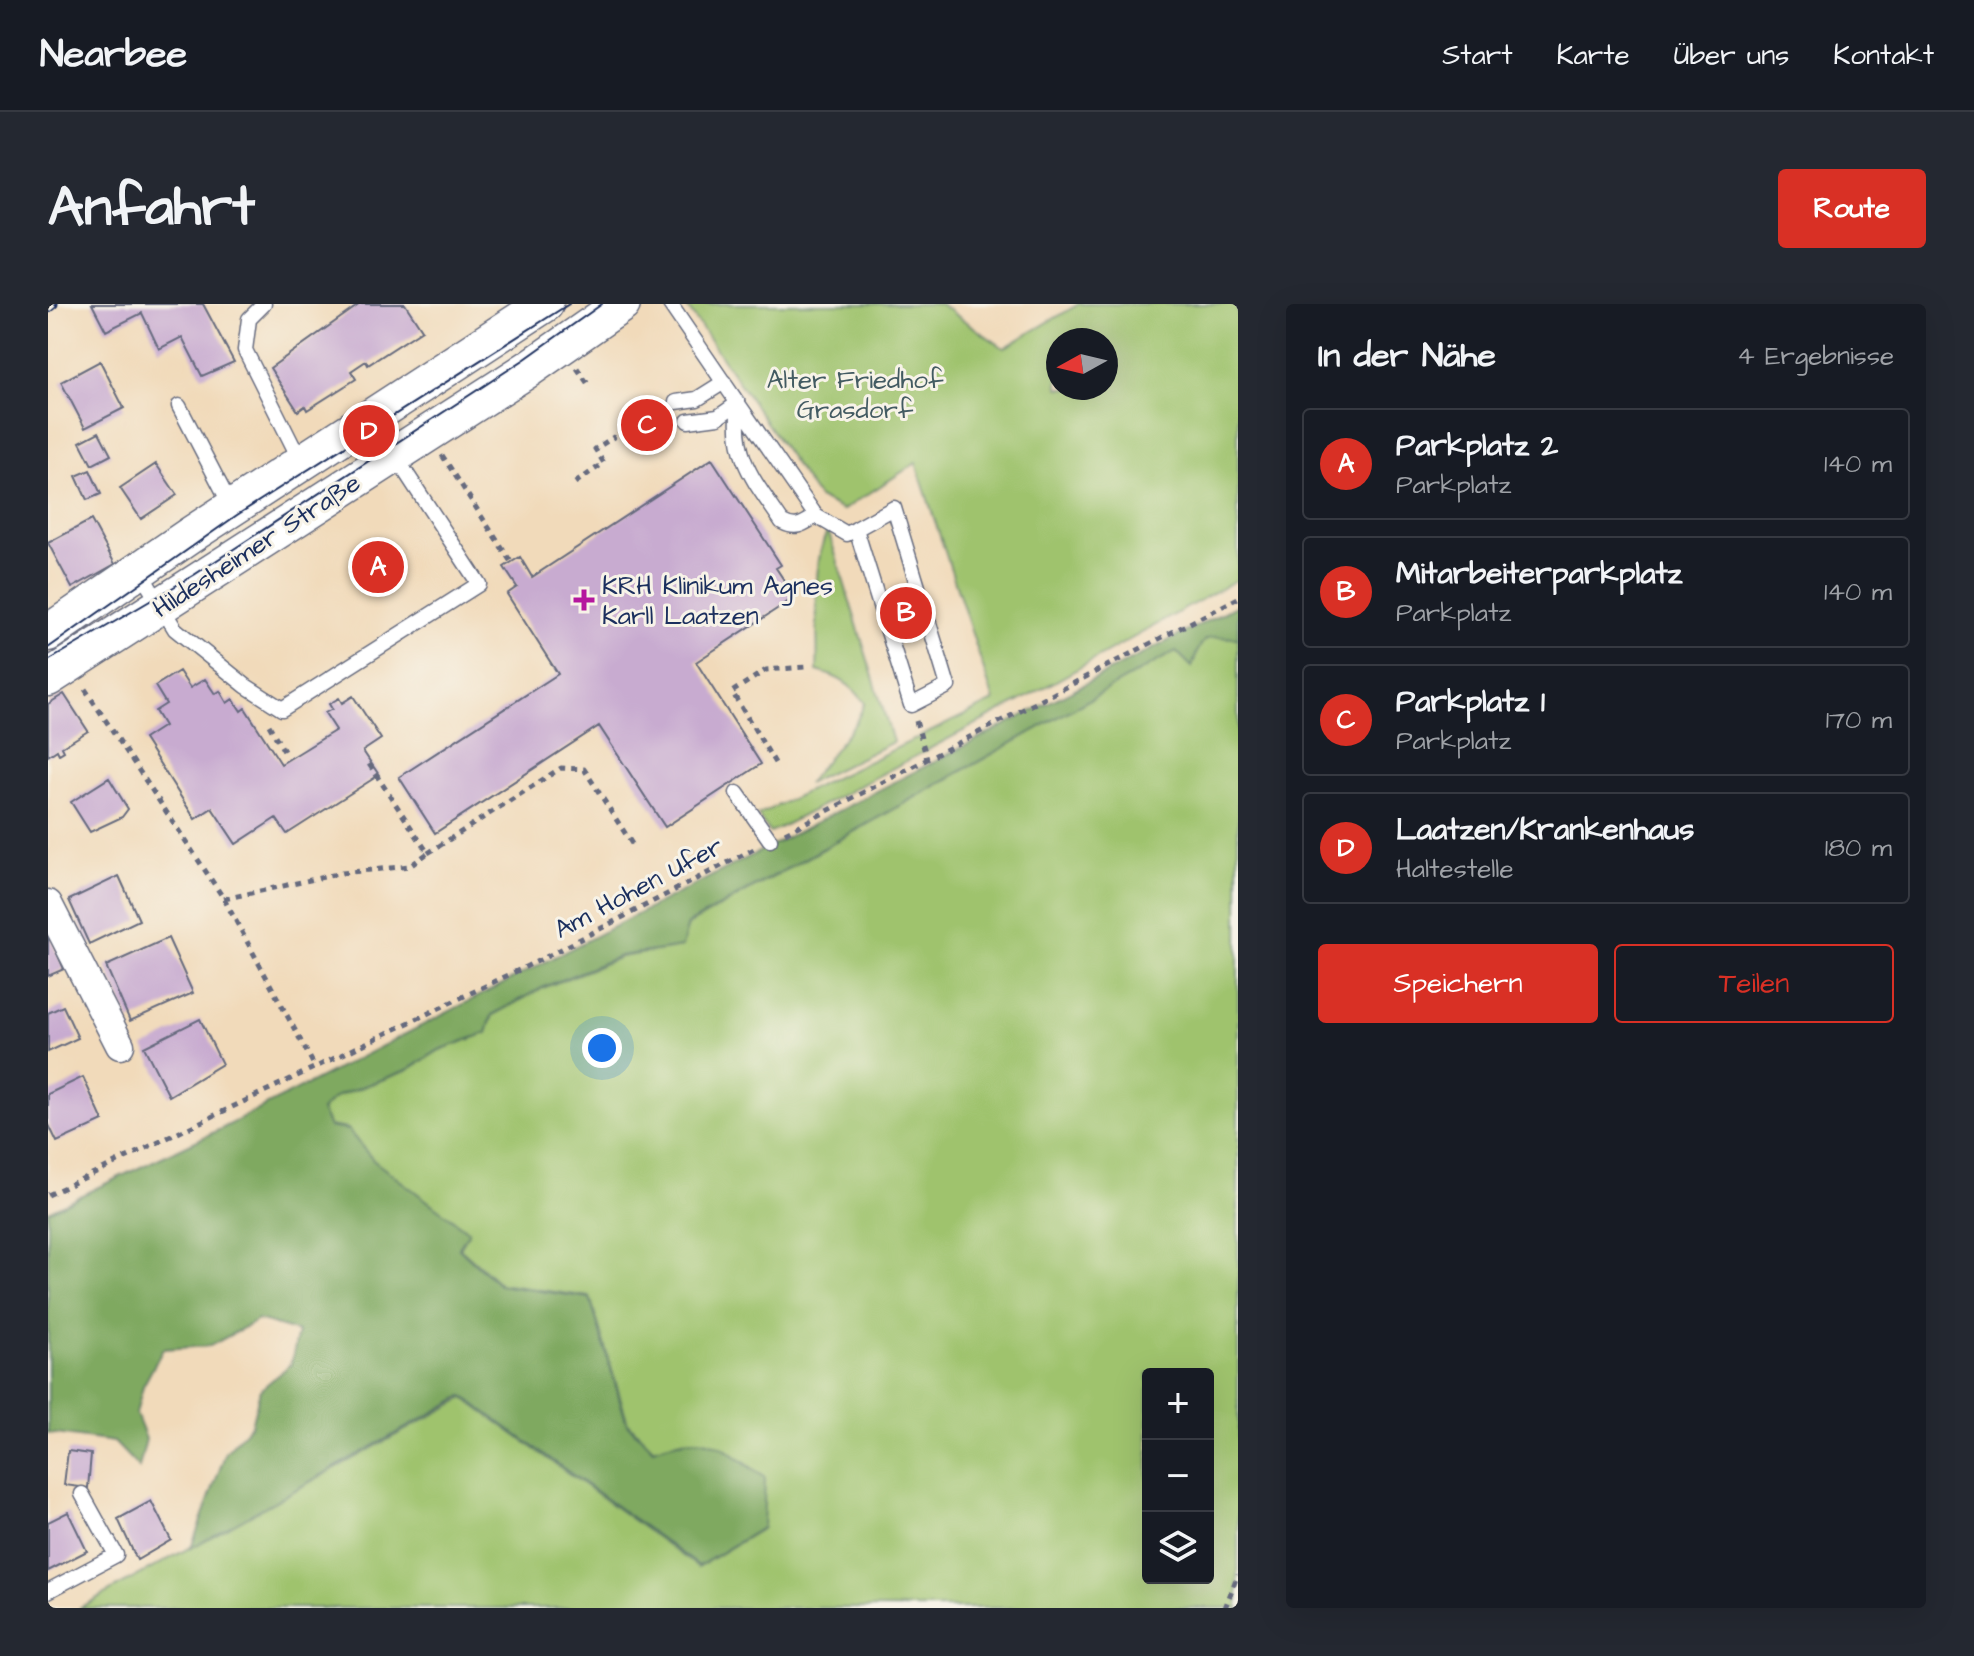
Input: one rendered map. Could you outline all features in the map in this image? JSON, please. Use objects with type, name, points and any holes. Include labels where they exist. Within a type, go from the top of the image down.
[{"type":"street","name":"Hildesheimer Straße","points":[[48,633],[301,462],[545,304]]},
{"type":"street","name":"Hildesheimer Straße","points":[[58,672],[394,456],[622,304]]},
{"type":"street","points":[[48,904],[120,1045]]},
{"type":"lane","points":[[264,304],[249,319],[245,350],[301,462]]},
{"type":"lane","points":[[670,304],[816,516],[847,534],[856,529],[894,508],[948,686],[911,705],[856,529]]},
{"type":"lane","points":[[676,402],[697,399],[724,382]]},
{"type":"lane","points":[[688,421],[718,417],[739,404]]},
{"type":"lane","points":[[739,404],[735,434],[743,464],[782,522],[792,528],[816,516]]},
{"type":"lane","points":[[179,406],[232,508]]},
{"type":"lane","points":[[139,571],[175,629],[246,686],[282,709],[479,584],[394,456]]},
{"type":"lane","points":[[737,793],[770,840]]},
{"type":"lane","points":[[48,1591],[116,1555],[82,1494]]},
{"type":"path","points":[[575,483],[604,463],[595,449],[615,436]]},
{"type":"path","points":[[447,462],[511,562]]},
{"type":"path","name":"Am Hohen Ufer","points":[[48,1195],[542,959],[1238,598]]},
{"type":"path","points":[[775,763],[732,692],[766,670],[806,667]]},
{"type":"path","points":[[58,672],[224,899],[315,1067]]},
{"type":"path","points":[[911,705],[927,759]]},
{"type":"path","points":[[369,764],[428,853]]},
{"type":"path","points":[[224,899],[342,873],[410,866],[561,768],[584,769],[632,844]]},
{"type":"path","points":[[1225,1608],[1238,1574]]},
{"type":"green space","name":"Alter Friedhof Grasdorf","points":[[685,304],[940,304],[1004,348],[1079,304],[1238,304],[1238,579],[1020,701],[770,833],[758,815],[994,701],[916,463],[843,510],[818,498]]},
{"type":"green space","points":[[828,530],[893,742],[807,784],[856,722],[865,703],[844,682],[817,671],[817,579],[822,545]]},
{"type":"green space","points":[[1238,605],[1238,638],[1207,639],[1199,648],[1192,667],[1176,651],[688,924],[682,947],[620,956],[544,987],[492,1015],[487,1033],[439,1050],[407,1070],[337,1096],[321,1110],[329,1127],[348,1130],[374,1161],[469,1232],[459,1248],[499,1285],[590,1298],[627,1424],[653,1449],[688,1441],[714,1444],[765,1478],[763,1527],[699,1566],[463,1396],[191,1548],[226,1452],[251,1425],[260,1390],[291,1364],[298,1332],[258,1320],[210,1346],[163,1349],[143,1386],[136,1414],[146,1439],[139,1468],[114,1442],[48,1433],[48,1211],[223,1128]]},
{"type":"green space","points":[[1209,636],[1238,638],[1238,1608],[79,1608],[464,1398],[698,1567],[763,1528],[763,1476],[724,1449],[701,1440],[687,1440],[654,1449],[628,1423],[590,1297],[500,1284],[460,1248],[469,1232],[371,1159],[347,1129],[329,1126],[321,1110],[336,1097],[406,1071],[440,1050],[487,1033],[493,1015],[543,988],[621,957],[681,947],[688,925],[1176,651],[1191,666],[1200,643]]},
{"type":"building","points":[[92,304],[203,304],[234,362],[202,376],[182,337],[159,349],[142,313],[106,331]]},
{"type":"building","points":[[360,304],[405,304],[422,330],[368,365],[366,361],[351,371],[356,379],[307,410],[305,406],[298,411],[270,368]]},
{"type":"building","points":[[100,361],[124,408],[85,428],[61,382]]},
{"type":"building","points":[[99,432],[111,455],[92,465],[80,442]]},
{"type":"building","points":[[712,459],[781,565],[776,568],[795,597],[696,662],[761,764],[665,827],[599,726],[435,833],[399,777],[558,674],[507,594],[517,587],[504,567],[520,557],[532,577]]},
{"type":"building","points":[[156,464],[177,495],[141,519],[120,488]]},
{"type":"building","points":[[90,470],[101,494],[87,500],[76,476]]},
{"type":"building","points":[[91,520],[115,564],[72,588],[48,543]]},
{"type":"building","points":[[179,671],[190,688],[205,679],[215,694],[220,691],[227,703],[233,699],[241,711],[245,708],[281,764],[336,730],[325,713],[332,709],[329,704],[339,698],[342,703],[353,696],[381,739],[363,751],[379,775],[287,834],[276,818],[236,844],[212,808],[195,819],[144,739],[164,726],[155,711],[166,704],[155,686]]},
{"type":"building","points":[[64,694],[88,731],[62,747],[64,751],[59,754],[57,750],[48,756],[48,704]]},
{"type":"building","points":[[109,778],[128,809],[122,817],[90,832],[71,802]]},
{"type":"building","points":[[119,876],[139,920],[89,944],[69,900]]},
{"type":"building","points":[[48,933],[64,969],[48,976]]},
{"type":"building","points":[[168,938],[193,993],[130,1021],[106,966]]},
{"type":"building","points":[[63,1006],[78,1038],[48,1052],[48,1013]]},
{"type":"building","points":[[200,1019],[222,1064],[169,1096],[144,1047]]},
{"type":"building","points":[[83,1077],[103,1121],[57,1142],[48,1123],[48,1094]]},
{"type":"building","points":[[68,1451],[91,1454],[88,1488],[64,1485]]},
{"type":"building","points":[[151,1501],[171,1540],[137,1560],[118,1519]]},
{"type":"building","points":[[68,1512],[87,1551],[48,1571],[48,1522]]},
{"type":"tram line","points":[[48,648],[237,515],[569,304]]},
{"type":"tram line","points":[[48,661],[194,575],[525,359],[602,304]]},
{"type":"railway","points":[[48,309],[54,304]]},
{"type":"place","name":"Parkplatz 1","points":[[647,425]]},
{"type":"place","name":"Laatzen/Krankenhaus","points":[[369,431]]},
{"type":"place","name":"Parkplatz 2","points":[[378,567]]},
{"type":"place","name":"KRH Klinikum Agnes Karll Laatzen","points":[[584,600]]},
{"type":"place","name":"Mitarbeiterparkplatz","points":[[906,613]]}]
